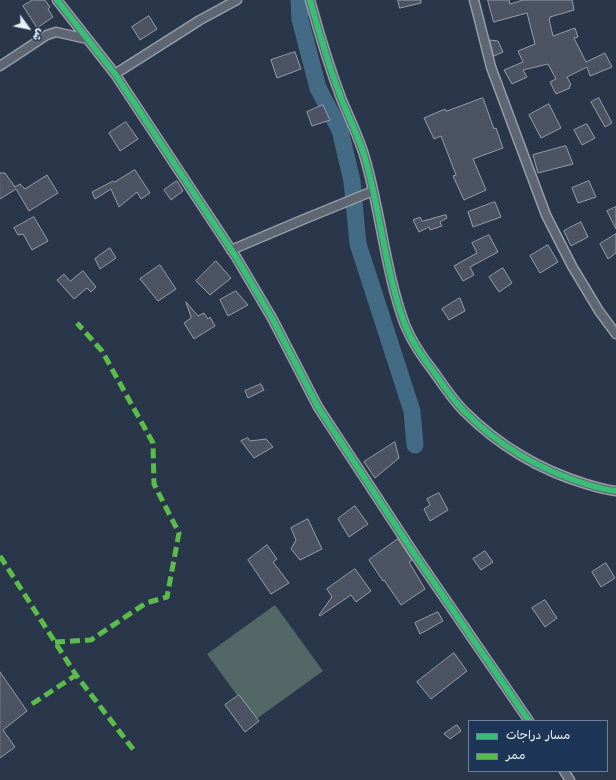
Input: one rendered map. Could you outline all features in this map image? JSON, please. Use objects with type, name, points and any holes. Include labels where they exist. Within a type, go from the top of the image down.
[{"type":"street","points":[[57,0],[114,74],[231,250],[272,318],[318,407],[407,543],[528,720]]},
{"type":"street","points":[[114,74],[200,20],[237,0]]},
{"type":"street","points":[[310,0],[323,49],[361,145],[373,191],[383,247],[398,304],[405,326],[415,347],[463,410],[496,440],[544,468],[572,480],[616,491]]},
{"type":"street","points":[[474,0],[491,67],[546,215],[572,266],[599,311],[616,334]]},
{"type":"street","points":[[0,66],[47,35],[56,32],[87,39]]},
{"type":"street","points":[[231,250],[373,191]]},
{"type":"green space","points":[[275,605],[323,671],[255,720],[207,654]]},
{"type":"building","points":[[33,0],[45,0],[50,7],[48,9],[53,17],[37,28],[23,6]]},
{"type":"building","points":[[398,0],[421,0],[421,3],[400,8]]},
{"type":"building","points":[[488,0],[509,0],[510,4],[523,0],[572,0],[574,10],[550,17],[549,19],[553,36],[575,28],[578,37],[574,38],[586,62],[605,53],[612,67],[590,76],[587,67],[567,77],[571,85],[569,86],[570,88],[556,94],[550,82],[556,79],[548,64],[523,70],[527,77],[512,84],[504,70],[523,62],[518,51],[535,44],[527,13],[494,22]]},
{"type":"building","points":[[149,16],[157,29],[140,40],[132,27]]},
{"type":"building","points":[[490,40],[498,41],[503,52],[494,56]]},
{"type":"building","points":[[295,52],[301,69],[277,78],[271,60]]},
{"type":"building","points":[[483,98],[494,129],[496,128],[503,148],[473,159],[486,190],[464,200],[453,176],[456,175],[441,136],[434,139],[424,118],[445,109],[446,111]]},
{"type":"building","points":[[599,98],[612,123],[605,127],[591,102]]},
{"type":"building","points":[[549,104],[561,128],[541,138],[529,115]]},
{"type":"building","points":[[323,105],[330,120],[312,126],[307,112]]},
{"type":"building","points":[[126,122],[138,139],[120,151],[109,133]]},
{"type":"building","points":[[587,124],[595,138],[582,145],[574,130]]},
{"type":"building","points":[[566,146],[573,164],[538,173],[533,155]]},
{"type":"building","points":[[135,170],[150,193],[141,199],[137,192],[119,207],[111,189],[95,199],[92,192]]},
{"type":"building","points":[[0,173],[5,173],[15,187],[20,184],[25,189],[47,175],[58,193],[29,211],[16,189],[0,199]]},
{"type":"building","points":[[177,181],[183,191],[171,200],[164,190]]},
{"type":"building","points":[[589,181],[596,197],[578,203],[572,188]]},
{"type":"building","points":[[495,202],[501,217],[473,227],[468,212]]},
{"type":"building","points":[[616,207],[616,229],[607,211]]},
{"type":"building","points":[[446,215],[447,218],[440,222],[442,226],[430,230],[429,227],[419,232],[413,220],[420,217],[422,221]]},
{"type":"building","points":[[34,217],[48,241],[32,250],[23,234],[18,235],[14,228]]},
{"type":"building","points":[[581,222],[588,237],[571,246],[564,231]]},
{"type":"building","points":[[616,234],[616,253],[608,259],[600,244]]},
{"type":"building","points":[[489,235],[498,252],[470,267],[474,275],[463,281],[454,266],[477,253],[472,243]]},
{"type":"building","points":[[548,245],[558,262],[540,273],[530,256]]},
{"type":"building","points":[[110,248],[116,258],[100,269],[95,259]]},
{"type":"building","points":[[216,261],[231,278],[210,295],[196,281]]},
{"type":"building","points":[[160,265],[176,289],[158,301],[140,279]]},
{"type":"building","points":[[503,268],[512,283],[499,292],[489,277]]},
{"type":"building","points":[[83,271],[96,287],[91,292],[87,288],[74,299],[57,280],[64,274],[70,281]]},
{"type":"building","points":[[236,291],[248,305],[228,316],[220,300]]},
{"type":"building","points":[[460,298],[465,311],[449,320],[442,309]]},
{"type":"building","points":[[186,302],[198,316],[204,313],[208,319],[210,317],[215,326],[194,339],[184,323],[191,318]]},
{"type":"building","points":[[261,384],[264,390],[248,398],[245,391]]},
{"type":"building","points":[[248,438],[250,441],[266,439],[273,447],[254,458],[241,441]]},
{"type":"building","points":[[395,442],[399,458],[375,478],[364,462]]},
{"type":"building","points":[[439,493],[448,510],[430,521],[424,509],[430,505],[427,499]]},
{"type":"building","points":[[355,506],[368,524],[349,537],[338,519]]},
{"type":"building","points":[[308,519],[322,549],[300,560],[291,549],[296,540],[291,528]]},
{"type":"building","points":[[398,539],[412,560],[409,562],[425,589],[401,605],[369,560]]},
{"type":"building","points":[[267,545],[277,559],[273,562],[289,583],[271,594],[248,560]]},
{"type":"building","points":[[485,551],[493,562],[481,570],[473,559]]},
{"type":"building","points":[[606,563],[615,578],[601,587],[592,572]]},
{"type":"building","points":[[355,569],[371,591],[356,602],[351,595],[320,616],[319,615],[332,597],[327,589]]},
{"type":"building","points":[[545,600],[557,618],[545,627],[532,608]]},
{"type":"building","points":[[438,612],[443,621],[420,634],[415,623]]},
{"type":"building","points":[[454,653],[467,671],[431,699],[417,682]]},
{"type":"building","points":[[0,672],[27,711],[3,730],[15,747],[0,758]]},
{"type":"building","points":[[239,695],[259,721],[245,732],[225,705]]},
{"type":"building","points":[[457,725],[461,731],[450,739],[444,734]]},
{"type":"waterway","points":[[299,0],[300,19],[318,88],[340,130],[352,181],[358,244],[412,411],[415,445]]},
{"type":"marked path","points":[[55,642],[91,640],[146,603],[167,597],[179,533],[154,484],[153,443],[102,351],[77,323]]},
{"type":"marked path","points":[[0,556],[76,675],[136,753]]},
{"type":"marked path","points":[[32,704],[76,675]]},
{"type":"cycle path","points":[[57,0],[115,74],[236,257],[272,318],[318,407],[415,555],[528,720]]},
{"type":"cycle path","points":[[310,0],[332,74],[365,158],[398,305],[405,325],[425,361],[460,407],[491,435],[505,445],[536,464],[552,471],[586,484],[616,491]]}]
